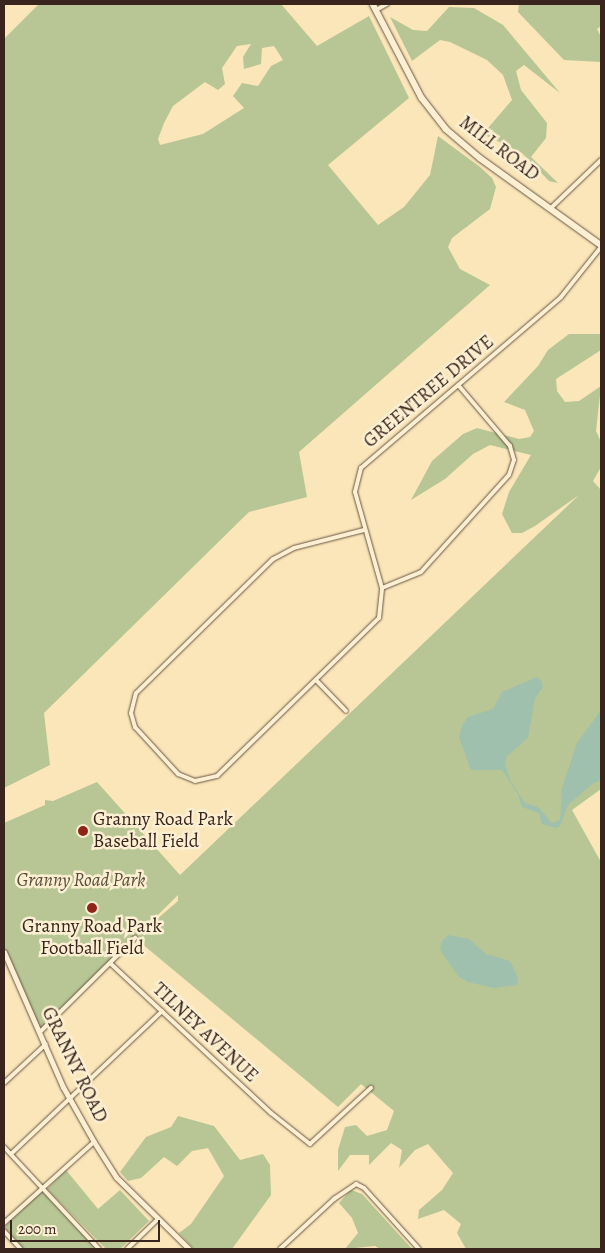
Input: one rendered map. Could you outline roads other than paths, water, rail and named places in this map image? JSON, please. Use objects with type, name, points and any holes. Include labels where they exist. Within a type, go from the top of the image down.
[{"type":"main road","name":"MILL ROAD","points":[[374,7],[416,87],[439,121],[469,151],[552,207],[601,246]]},
{"type":"street","points":[[374,7],[387,4]]},
{"type":"street","points":[[552,207],[601,160]]},
{"type":"street","name":"GREENTREE DRIVE","points":[[382,588],[364,530],[355,492],[361,468],[561,297],[601,246]]},
{"type":"street","points":[[364,530],[294,548],[273,559],[140,689],[132,706],[132,721],[156,751],[184,778],[195,781],[217,776],[379,618],[382,588],[422,572],[509,475],[514,460],[510,446],[458,385]]},
{"type":"street","points":[[316,680],[346,711]]},
{"type":"street","points":[[40,1032],[135,938]]},
{"type":"street","name":"GRANNY ROAD","points":[[4,952],[69,1099],[94,1142],[116,1176],[189,1249]]},
{"type":"street","name":"TILNEY AVENUE","points":[[110,963],[283,1122],[310,1144],[371,1088]]},
{"type":"street","points":[[11,1154],[162,1011]]},
{"type":"street","points":[[4,1083],[46,1044]]},
{"type":"street","points":[[4,1223],[94,1142]]},
{"type":"street","points":[[4,1147],[99,1249]]},
{"type":"street","points":[[280,1249],[342,1192],[356,1184],[364,1188],[419,1249]]},
{"type":"street","points":[[127,1249],[158,1219]]},
{"type":"street","points":[[4,1231],[20,1249]]},
{"type":"place","name":"Granny Road Park Baseball Field","points":[[83,831]]},
{"type":"place","name":"Granny Road Park Football Field","points":[[92,908]]},
{"type":"park label","name":"Granny Road Park","points":[[81,881]]}]
